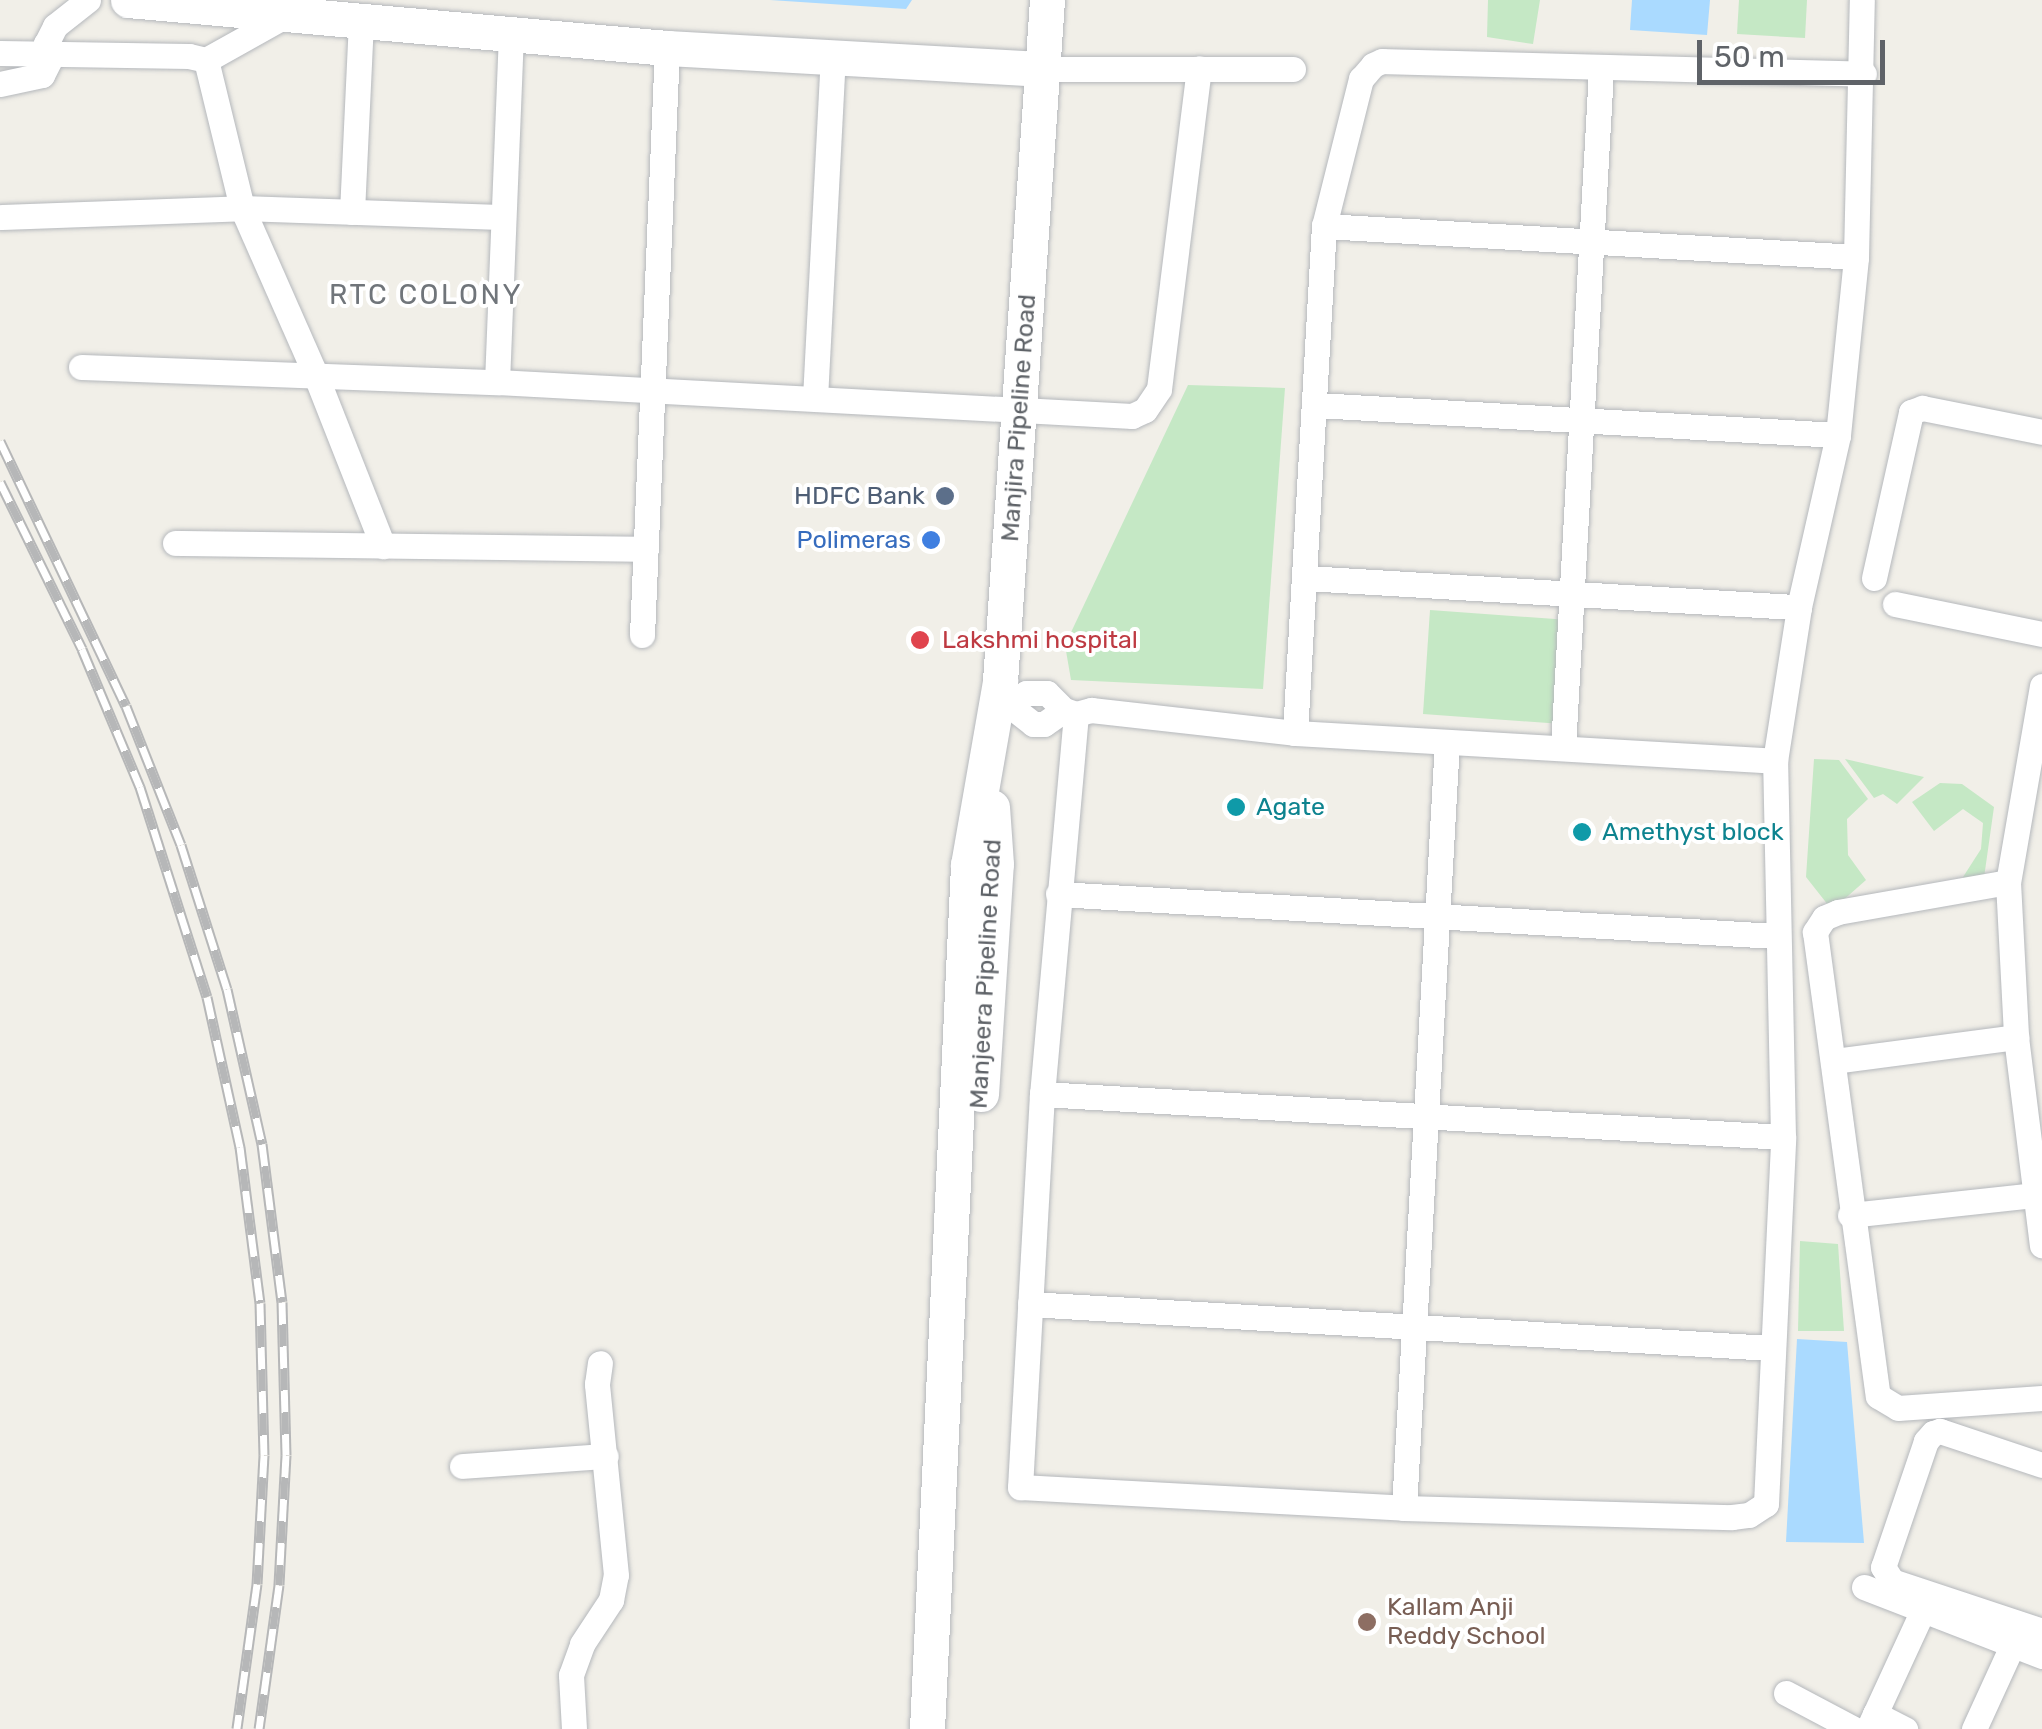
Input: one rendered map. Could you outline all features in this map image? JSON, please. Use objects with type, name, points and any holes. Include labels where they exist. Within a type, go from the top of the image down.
[{"type":"main road","points":[[128,0],[283,17],[666,48],[1040,70]]},
{"type":"main road","name":"Manjira Pipeline Road","points":[[988,765],[1003,704],[1047,0]]},
{"type":"main road","name":"Manjeera Pipeline Road","points":[[927,1729],[968,865],[988,765]]},
{"type":"main road","name":"Manjeera Pipeline Road","points":[[946,1729],[996,864],[988,765]]},
{"type":"street","points":[[52,55],[46,44],[55,26],[88,0]]},
{"type":"street","points":[[1070,712],[1042,1094],[1020,1487],[1404,1508],[1748,1515],[1766,1504],[1783,1137],[1776,936],[1776,761],[1799,607],[1838,435],[1856,257],[1864,74],[1862,0]]},
{"type":"street","points":[[0,53],[190,56],[206,60],[283,17]]},
{"type":"street","points":[[352,212],[361,22]]},
{"type":"street","points":[[497,382],[511,34]]},
{"type":"street","points":[[642,635],[666,48]]},
{"type":"street","points":[[0,84],[42,75],[52,55]]},
{"type":"street","points":[[816,398],[833,58]]},
{"type":"street","points":[[206,60],[242,208],[316,376],[383,546]]},
{"type":"street","points":[[1295,733],[1317,405],[1324,226],[1362,79],[1373,65],[1382,61],[1602,70],[1864,74]]},
{"type":"street","points":[[81,367],[497,382],[1132,416],[1145,410],[1160,389],[1199,68]]},
{"type":"street","points":[[1040,70],[1293,69]]},
{"type":"street","points":[[1564,748],[1602,70]]},
{"type":"street","points":[[2,217],[242,208],[503,217]]},
{"type":"street","points":[[1324,226],[1856,257]]},
{"type":"street","points":[[1317,405],[1838,435]]},
{"type":"street","points":[[1874,578],[1911,412],[1922,408],[2042,432]]},
{"type":"street","points":[[175,543],[646,549]]},
{"type":"street","points":[[1306,578],[1799,607]]},
{"type":"street","points":[[1895,604],[2042,634]]},
{"type":"street","points":[[2042,686],[2008,882],[2016,1037],[2042,1245]]},
{"type":"street","points":[[1003,704],[1026,694],[1046,693],[1070,712],[1091,710],[1295,733],[1776,761]]},
{"type":"street","points":[[1404,1508],[1447,742]]},
{"type":"street","points":[[2008,882],[1824,918],[1815,932],[1834,1061],[1850,1216],[1878,1396],[1898,1408],[2042,1398]]},
{"type":"street","points":[[1058,894],[1776,936]]},
{"type":"street","points":[[1834,1061],[2016,1037]]},
{"type":"street","points":[[1042,1094],[1783,1137]]},
{"type":"street","points":[[1850,1216],[2036,1195]]},
{"type":"street","points":[[1030,1304],[1771,1348]]},
{"type":"street","points":[[574,1729],[571,1675],[582,1644],[610,1600],[616,1576],[597,1384],[600,1364]]},
{"type":"street","points":[[2042,1465],[1940,1431],[1932,1433],[1882,1567],[1892,1581],[2042,1630]]},
{"type":"street","points":[[462,1466],[606,1456]]},
{"type":"street","points":[[1864,1587],[2042,1656]]},
{"type":"street","points":[[1866,1724],[1923,1610]]},
{"type":"street","points":[[1974,1729],[2013,1644]]},
{"type":"street","points":[[1786,1693],[1866,1724],[1905,1729]]},
{"type":"green space","points":[[1488,0],[1540,0],[1533,44],[1487,37]]},
{"type":"green space","points":[[1739,0],[1807,0],[1805,38],[1737,34]]},
{"type":"green space","points":[[1188,385],[1285,388],[1263,689],[1071,680],[1065,645]]},
{"type":"green space","points":[[1430,610],[1569,620],[1562,724],[1423,714]]},
{"type":"green space","points":[[1814,759],[1839,760],[1868,799],[1847,819],[1848,855],[1866,880],[1832,910],[1806,877]]},
{"type":"green space","points":[[1845,759],[1924,777],[1897,804],[1883,794],[1874,798]]},
{"type":"green space","points":[[1940,783],[1962,784],[1994,807],[1982,892],[1962,893],[1963,877],[1981,849],[1983,823],[1963,809],[1934,831],[1912,802]]},
{"type":"green space","points":[[1800,1241],[1838,1244],[1844,1331],[1798,1331]]},
{"type":"water","points":[[770,0],[912,0],[906,9]]},
{"type":"water","points":[[1632,0],[1710,0],[1707,35],[1630,30]]},
{"type":"water","points":[[1797,1339],[1847,1342],[1864,1543],[1786,1542]]},
{"type":"railway","points":[[0,441],[126,706],[181,845],[227,989],[262,1144],[282,1302],[286,1455],[279,1585],[259,1729]]},
{"type":"railway","points":[[0,482],[82,649],[140,787],[207,997],[240,1147],[260,1303],[264,1455],[257,1584],[237,1729]]},
{"type":"place","name":"HDFC Bank","points":[[945,496]]},
{"type":"place","name":"Polimeras","points":[[931,540]]},
{"type":"place","name":"Lakshmi hospital","points":[[920,640]]},
{"type":"place","name":"Agate","points":[[1236,807]]},
{"type":"place","name":"Amethyst block","points":[[1582,832]]},
{"type":"place","name":"Kallam Anji Reddy School","points":[[1367,1622]]},
{"type":"district","name":"RTC COLONY","points":[[426,295]]}]
